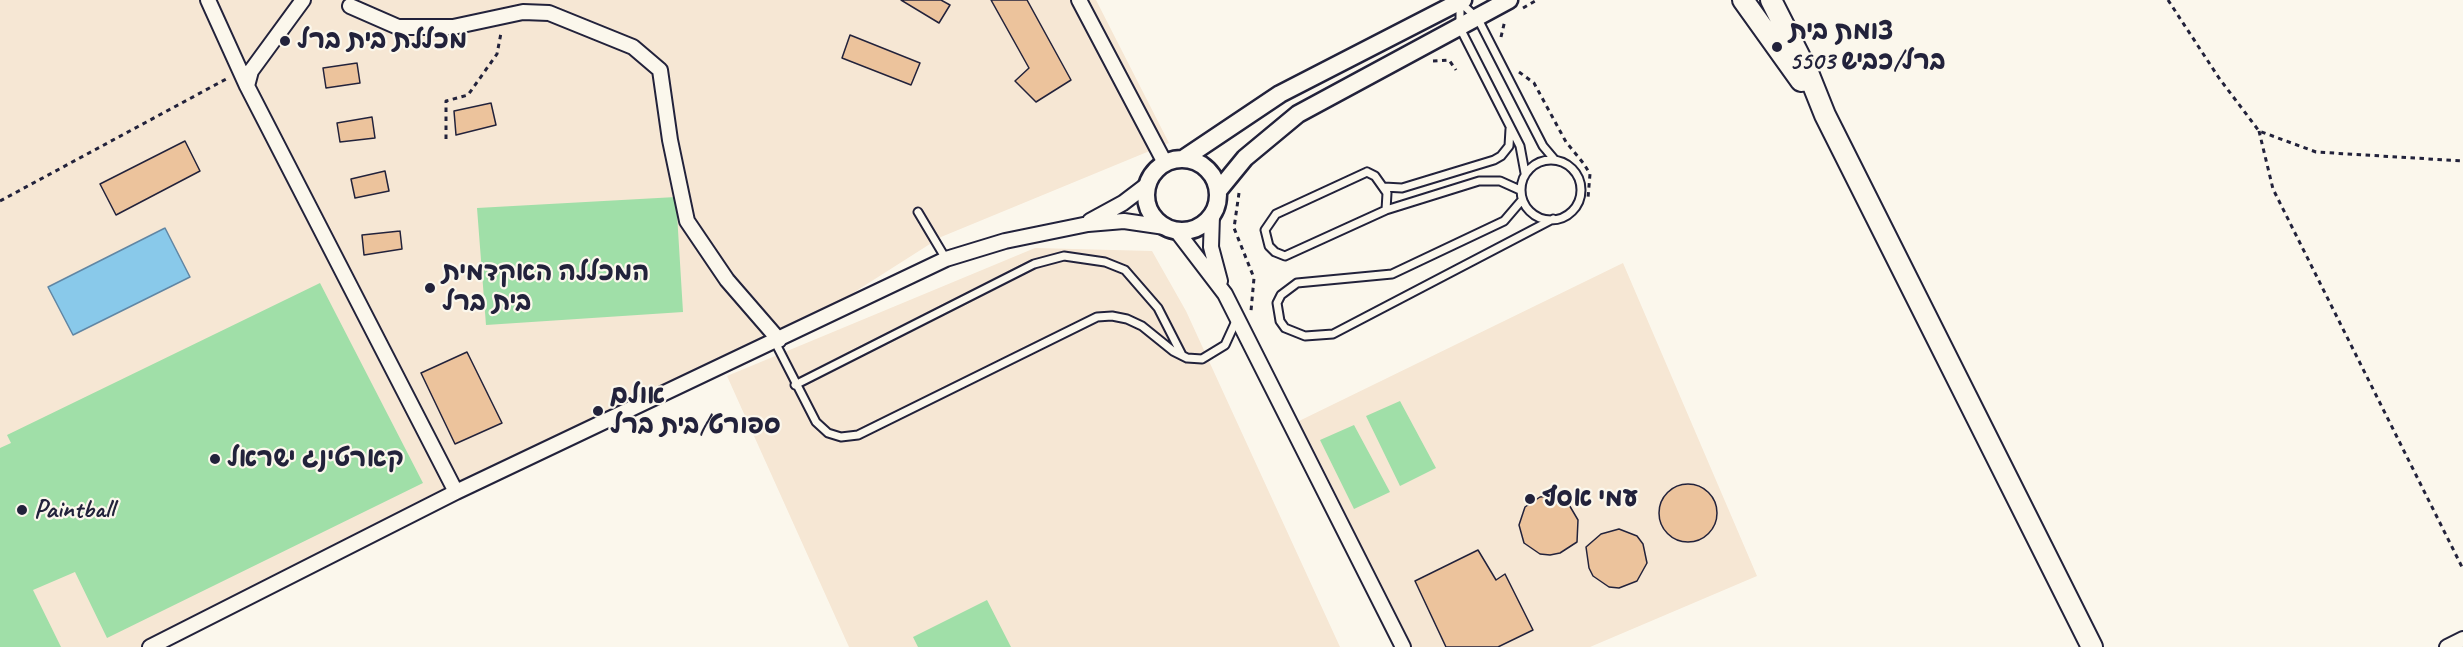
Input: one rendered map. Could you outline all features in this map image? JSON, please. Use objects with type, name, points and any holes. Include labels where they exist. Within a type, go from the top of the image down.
[{"type":"main road","points":[[1743,0],[1825,115]]},
{"type":"main road","points":[[1771,0],[1809,75],[1825,115],[2092,647]]},
{"type":"street","points":[[208,0],[247,86],[456,492]]},
{"type":"street","points":[[247,86],[251,71],[303,0]]},
{"type":"street","points":[[1079,0],[1165,163]]},
{"type":"street","points":[[1403,647],[1243,320],[1225,294],[1170,228],[1149,210],[1146,200],[1148,184],[1156,169],[1165,163],[1183,159],[1280,94],[1461,1]]},
{"type":"street","points":[[350,6],[398,27],[453,27],[504,17],[523,6],[549,13],[633,47],[660,70],[670,140],[687,221],[727,280],[777,341]]},
{"type":"street","points":[[1218,191],[1245,158],[1298,114],[1319,100],[1478,18],[1514,8]]},
{"type":"street","points":[[1183,159],[1200,164],[1210,172],[1218,191],[1218,202],[1212,215],[1211,247],[1225,294]]},
{"type":"street","points":[[1080,226],[1123,203],[1148,184]]},
{"type":"street","points":[[150,647],[456,492],[946,259],[1005,241],[1080,226],[1124,221],[1170,228],[1198,227],[1212,215]]},
{"type":"street","points":[[2447,647],[2463,639]]},
{"type":"lane","points":[[1461,1],[1478,18],[1543,146],[1554,159],[1571,167],[1580,183],[1581,193],[1573,210],[1566,216],[1553,219],[1333,334],[1305,336],[1285,328],[1280,321],[1277,303],[1281,295],[1297,283],[1392,274],[1504,221],[1522,200]]},
{"type":"lane","points":[[1461,1],[1460,28],[1525,160],[1525,174],[1520,190],[1522,200],[1533,214],[1553,219]]},
{"type":"lane","points":[[1384,187],[1402,188],[1494,160],[1509,146],[1510,127]]},
{"type":"lane","points":[[1525,174],[1537,162],[1554,159]]},
{"type":"lane","points":[[1386,210],[1387,193],[1384,187],[1375,176],[1367,172],[1359,173],[1276,214],[1269,221],[1266,236],[1275,252],[1285,256],[1386,210],[1479,181],[1500,181],[1520,190]]},
{"type":"lane","points":[[918,212],[946,259]]},
{"type":"lane","points":[[795,385],[1034,264],[1064,256],[1083,257],[1125,270],[1158,308],[1182,355]]},
{"type":"lane","points":[[777,341],[795,385],[816,422],[828,433],[841,437],[858,435],[1097,317],[1112,316],[1127,319],[1142,326],[1182,355],[1202,359],[1215,353],[1243,320]]},
{"type":"path","points":[[1505,45],[1501,36],[1506,19],[1514,8],[1537,0]]},
{"type":"path","points":[[2168,0],[2219,78],[2259,131],[2273,189],[2463,568]]},
{"type":"path","points":[[446,139],[446,102],[468,95],[497,54],[504,17]]},
{"type":"path","points":[[1431,61],[1449,60],[1456,70]]},
{"type":"path","points":[[1515,63],[1519,73],[1534,83],[1566,142],[1590,174],[1588,198]]},
{"type":"path","points":[[0,201],[195,94],[241,72]]},
{"type":"path","points":[[2259,131],[2316,152],[2463,161]]},
{"type":"path","points":[[1240,188],[1234,228],[1254,278],[1243,320]]},
{"type":"shaded area","name":"המכללה האקדמית בית ברל","points":[[0,0],[1096,0],[1169,143],[941,237],[779,340],[149,647],[0,647]]},
{"type":"shaded area","points":[[1035,248],[1152,251],[1186,311],[1340,647],[849,647],[727,376]]},
{"type":"shaded area","name":"עמי אסף","points":[[1623,263],[1757,576],[1590,647],[1409,647],[1297,422]]},
{"type":"green space","points":[[676,197],[683,312],[486,325],[477,208]]},
{"type":"green space","name":"קארטינג ישראל","points":[[320,283],[423,483],[107,638],[75,572],[33,590],[61,647],[0,647],[0,448],[11,443],[7,435]]},
{"type":"green space","points":[[1400,401],[1436,468],[1400,486],[1366,416]]},
{"type":"green space","points":[[1354,425],[1390,492],[1354,509],[1320,440]]},
{"type":"green space","points":[[987,600],[1011,647],[918,647],[913,637]]},
{"type":"water","points":[[165,228],[190,277],[73,335],[48,287]]},
{"type":"building","points":[[901,0],[941,0],[950,5],[939,23]]},
{"type":"building","points":[[991,0],[1027,0],[1071,80],[1036,102],[1015,81],[1029,68]]},
{"type":"building","points":[[850,35],[920,63],[911,85],[842,58]]},
{"type":"building","points":[[357,63],[360,83],[326,88],[323,68]]},
{"type":"building","points":[[491,103],[496,125],[456,135],[454,111]]},
{"type":"building","points":[[372,117],[375,138],[340,142],[337,123]]},
{"type":"building","points":[[185,141],[200,171],[116,215],[100,184]]},
{"type":"building","points":[[385,171],[389,191],[355,198],[351,179]]},
{"type":"building","points":[[400,231],[402,249],[364,255],[362,235]]},
{"type":"building","points":[[467,352],[502,423],[455,444],[421,373]]},
{"type":"building","points":[[1682,484],[1694,484],[1709,492],[1717,507],[1717,519],[1709,534],[1694,542],[1682,542],[1667,534],[1659,519],[1659,507],[1667,492]]},
{"type":"building","points":[[1550,496],[1568,503],[1578,520],[1577,542],[1560,553],[1550,555],[1540,554],[1524,543],[1519,525],[1525,507],[1540,497]]},
{"type":"building","points":[[1619,529],[1637,536],[1643,544],[1647,563],[1637,581],[1619,588],[1609,587],[1593,576],[1589,568],[1586,547],[1601,534]]},
{"type":"building","points":[[1478,550],[1496,580],[1505,574],[1533,630],[1498,647],[1446,647],[1415,581]]},
{"type":"place","name":"מכללת בית ברל","points":[[285,41]]},
{"type":"place","name":"צומת בית ברל/כביש 5503","points":[[1777,47]]},
{"type":"place","name":"המכללה האקדמית בית ברל","points":[[430,288]]},
{"type":"place","name":"אולם ספורט/בית ברל","points":[[598,411]]},
{"type":"place","name":"קארטינג ישראל","points":[[215,459]]},
{"type":"place","name":"עמי אסף","points":[[1530,499]]},
{"type":"place","name":"Paintball","points":[[22,510]]}]
